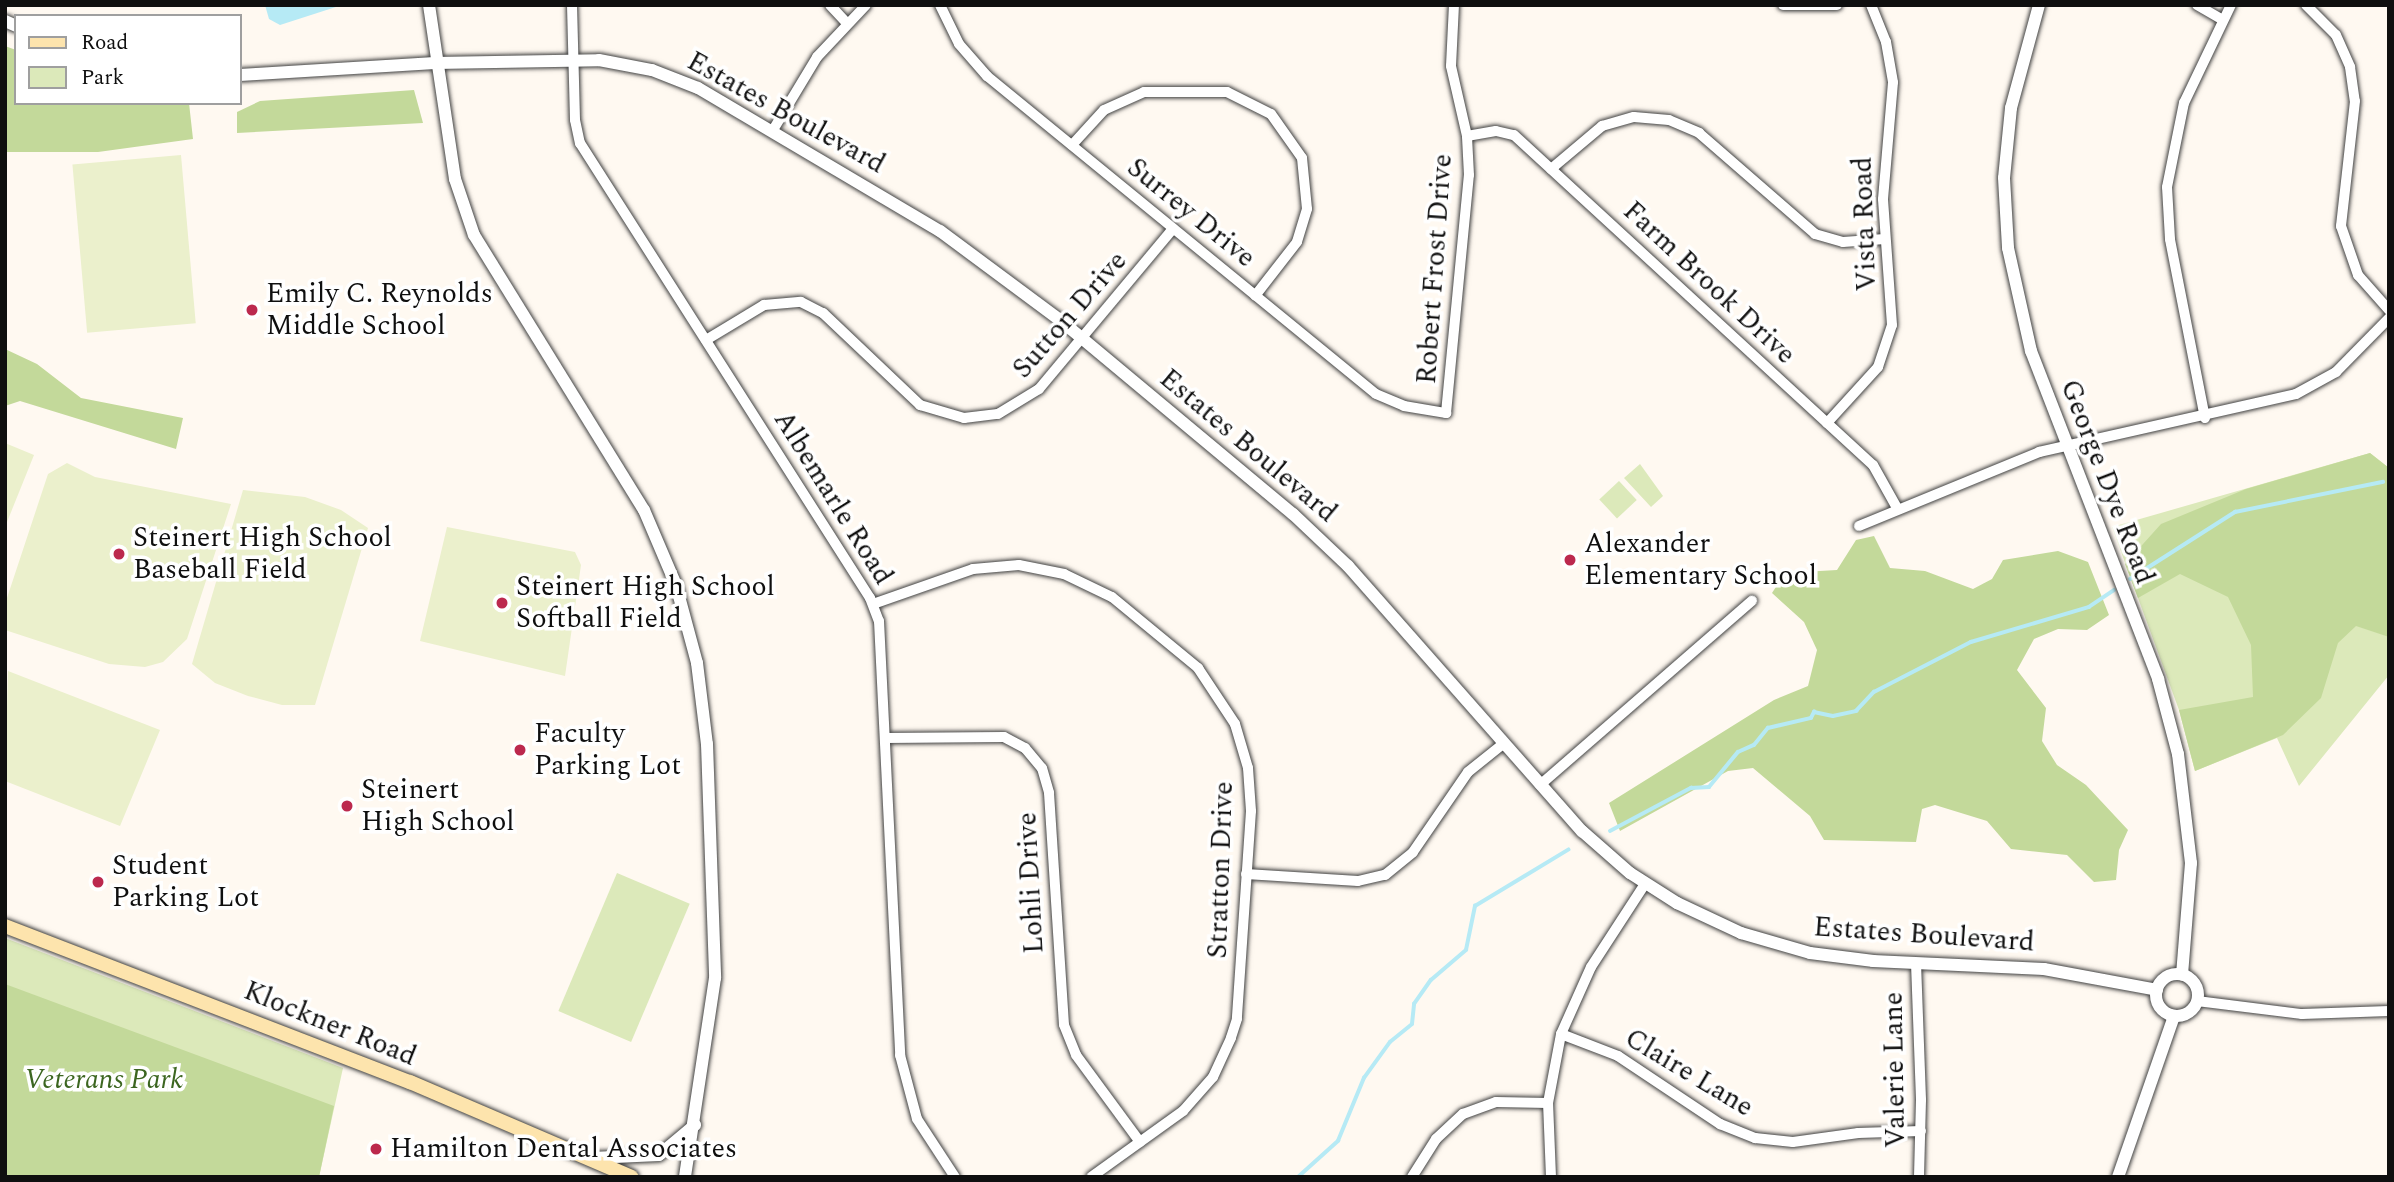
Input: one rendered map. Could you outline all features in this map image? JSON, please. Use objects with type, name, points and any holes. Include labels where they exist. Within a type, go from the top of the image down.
[{"type":"main road","name":"Klockner Road","points":[[5,926],[410,1082],[632,1177]]},
{"type":"street","points":[[429,5],[435,63],[455,179],[474,234],[643,510],[688,624],[707,744],[715,968],[696,1125],[684,1177]]},
{"type":"street","name":"Albemarle Road","points":[[572,5],[573,59],[580,143],[873,604],[879,621],[903,1077],[917,1119],[955,1177]]},
{"type":"street","points":[[830,5],[846,22]]},
{"type":"street","points":[[773,130],[817,57],[846,22],[866,5]]},
{"type":"street","name":"Surrey Drive","points":[[940,5],[972,61],[1376,394],[1404,406],[1446,413]]},
{"type":"street","name":"Robert Frost Drive","points":[[1446,413],[1469,175],[1467,135],[1451,66],[1454,5]]},
{"type":"street","points":[[1783,5],[1837,5]]},
{"type":"street","name":"Vista Road","points":[[1828,423],[1878,367],[1890,341],[1884,165],[1893,82],[1886,42],[1871,5]]},
{"type":"street","name":"George Dye Road","points":[[2039,5],[2011,108],[2005,213],[2021,317],[2066,444],[2158,679],[2178,754],[2191,863],[2182,975]]},
{"type":"street","points":[[2197,5],[2223,20]]},
{"type":"street","points":[[2205,418],[2170,239],[2167,187],[2184,103],[2231,5]]},
{"type":"street","points":[[2306,5],[2336,35],[2350,67],[2355,101],[2341,226],[2358,275],[2389,310]]},
{"type":"street","name":"Estates Boulevard","points":[[242,75],[435,63],[573,59],[626,63],[678,78],[773,130],[940,231],[1082,338],[1321,539],[1582,831],[1645,884],[1712,921],[1771,943],[1841,958],[2044,969],[2157,990]]},
{"type":"street","points":[[1072,145],[1104,110],[1144,92],[1227,92],[1271,114],[1302,158],[1307,209],[1297,242],[1255,296]]},
{"type":"street","points":[[1551,169],[1602,126],[1634,117],[1669,120],[1699,133],[1815,234],[1843,242],[1885,239]]},
{"type":"street","name":"Farm Brook Drive","points":[[1467,135],[1505,132],[1551,169],[1873,465],[1897,508]]},
{"type":"street","name":"Sutton Drive","points":[[706,340],[764,305],[801,302],[823,313],[906,395],[934,411],[964,418],[998,414],[1027,399],[1173,229]]},
{"type":"street","points":[[1859,526],[1897,508],[2066,444],[2273,403],[2315,385],[2357,353],[2389,318]]},
{"type":"street","name":"Stratton Drive","points":[[873,604],[973,569],[998,566],[1064,573],[1112,597],[1198,668],[1236,724],[1251,790],[1231,1038],[1198,1096],[1091,1177]]},
{"type":"street","points":[[1540,785],[1752,601]]},
{"type":"street","name":"Lohli Drive","points":[[885,738],[991,734],[1015,741],[1035,758],[1049,793],[1064,1026],[1076,1055],[1140,1142]]},
{"type":"street","points":[[1246,874],[1359,881],[1385,876],[1407,860],[1468,772],[1503,744]]},
{"type":"street","points":[[1551,1177],[1548,1103],[1561,1034],[1591,967],[1645,884]]},
{"type":"street","name":"Valerie Lane","points":[[1916,962],[1921,1131],[1919,1177]]},
{"type":"street","points":[[2182,975],[2195,985],[2197,1001],[2191,1011],[2174,1016],[2160,1007],[2157,990],[2164,979],[2182,975]]},
{"type":"street","points":[[2197,1001],[2302,1014],[2389,1011]]},
{"type":"street","points":[[2118,1177],[2174,1016]]},
{"type":"street","name":"Claire Lane","points":[[1561,1034],[1604,1049],[1720,1124],[1755,1138],[1793,1142],[1858,1133],[1921,1131]]},
{"type":"street","points":[[1412,1177],[1436,1139],[1463,1114],[1496,1102],[1548,1103]]},
{"type":"street","points":[[588,1158],[659,1155],[696,1125]]},
{"type":"green space","points":[[5,46],[14,49],[14,105],[189,105],[193,139],[98,152],[5,152]]},
{"type":"green space","points":[[414,90],[423,123],[237,133],[237,112],[260,101]]},
{"type":"green space","points":[[181,155],[196,323],[87,333],[72,164]]},
{"type":"green space","points":[[5,349],[37,364],[81,398],[183,418],[176,449],[20,401],[5,406]]},
{"type":"green space","points":[[5,443],[34,455],[5,527]]},
{"type":"green space","points":[[2370,453],[2389,468],[2389,675],[2299,786],[2277,738],[2195,771],[2179,710],[2112,527]]},
{"type":"green space","points":[[2370,453],[2389,468],[2389,637],[2356,626],[2338,643],[2321,698],[2283,735],[2195,771],[2179,710],[2253,697],[2251,645],[2228,597],[2180,574],[2138,598],[2125,564],[2161,524],[2246,489]]},
{"type":"green space","name":"Steinert High School Baseball Field","points":[[67,463],[95,477],[231,504],[187,639],[163,662],[145,667],[109,664],[5,630],[5,604],[48,474]]},
{"type":"green space","points":[[1640,464],[1663,496],[1651,507],[1624,478]]},
{"type":"green space","points":[[1619,481],[1637,500],[1617,518],[1599,499]]},
{"type":"green space","points":[[243,490],[305,497],[341,510],[368,528],[315,705],[282,705],[248,696],[215,683],[192,664]]},
{"type":"green space","name":"Steinert High School Softball Field","points":[[447,527],[575,552],[581,565],[565,676],[420,641]]},
{"type":"green space","points":[[1874,536],[1890,568],[1925,571],[1973,589],[1992,579],[2003,560],[2058,551],[2088,562],[2109,615],[2087,630],[2058,629],[2034,639],[2017,670],[2046,708],[2042,741],[2057,765],[2086,785],[2128,830],[2119,850],[2116,880],[2094,882],[2067,855],[2011,849],[1987,821],[1935,805],[1922,809],[1916,842],[1824,840],[1810,816],[1753,768],[1728,771],[1620,831],[1609,803],[1774,700],[1808,686],[1817,650],[1804,622],[1772,593],[1785,573],[1837,570],[1856,540]]},
{"type":"green space","points":[[8,671],[160,730],[120,826],[5,781]]},
{"type":"green space","points":[[617,873],[690,904],[631,1042],[558,1011]]},
{"type":"green space","name":"Veterans Park","points":[[5,938],[343,1068],[319,1177],[5,1177]]},
{"type":"green space","name":"Veterans Park","points":[[5,984],[334,1106],[319,1177],[5,1177]]},
{"type":"water","points":[[265,5],[342,5],[280,25],[269,19]]},
{"type":"waterway","points":[[2130,579],[2235,512],[2383,482]]},
{"type":"waterway","points":[[1610,831],[1691,788],[1709,787],[1738,752],[1754,745],[1768,728],[1811,718],[1814,712],[1833,716],[1856,711],[1874,692],[1971,642],[2089,607],[2114,590]]},
{"type":"waterway","points":[[1298,1177],[1338,1141],[1364,1078],[1390,1042],[1412,1024],[1414,1004],[1431,980],[1466,950],[1475,906],[1568,850]]},
{"type":"place","name":"Emily C. Reynolds Middle School","points":[[252,310]]},
{"type":"place","name":"Steinert High School Baseball Field","points":[[119,554]]},
{"type":"place","name":"Alexander Elementary School","points":[[1570,560]]},
{"type":"place","name":"Steinert High School Softball Field","points":[[502,603]]},
{"type":"place","name":"Faculty Parking Lot","points":[[520,750]]},
{"type":"place","name":"Steinert High School","points":[[347,806]]},
{"type":"place","name":"Student Parking Lot","points":[[98,882]]},
{"type":"place","name":"Hamilton Dental Associates","points":[[376,1149]]}]
